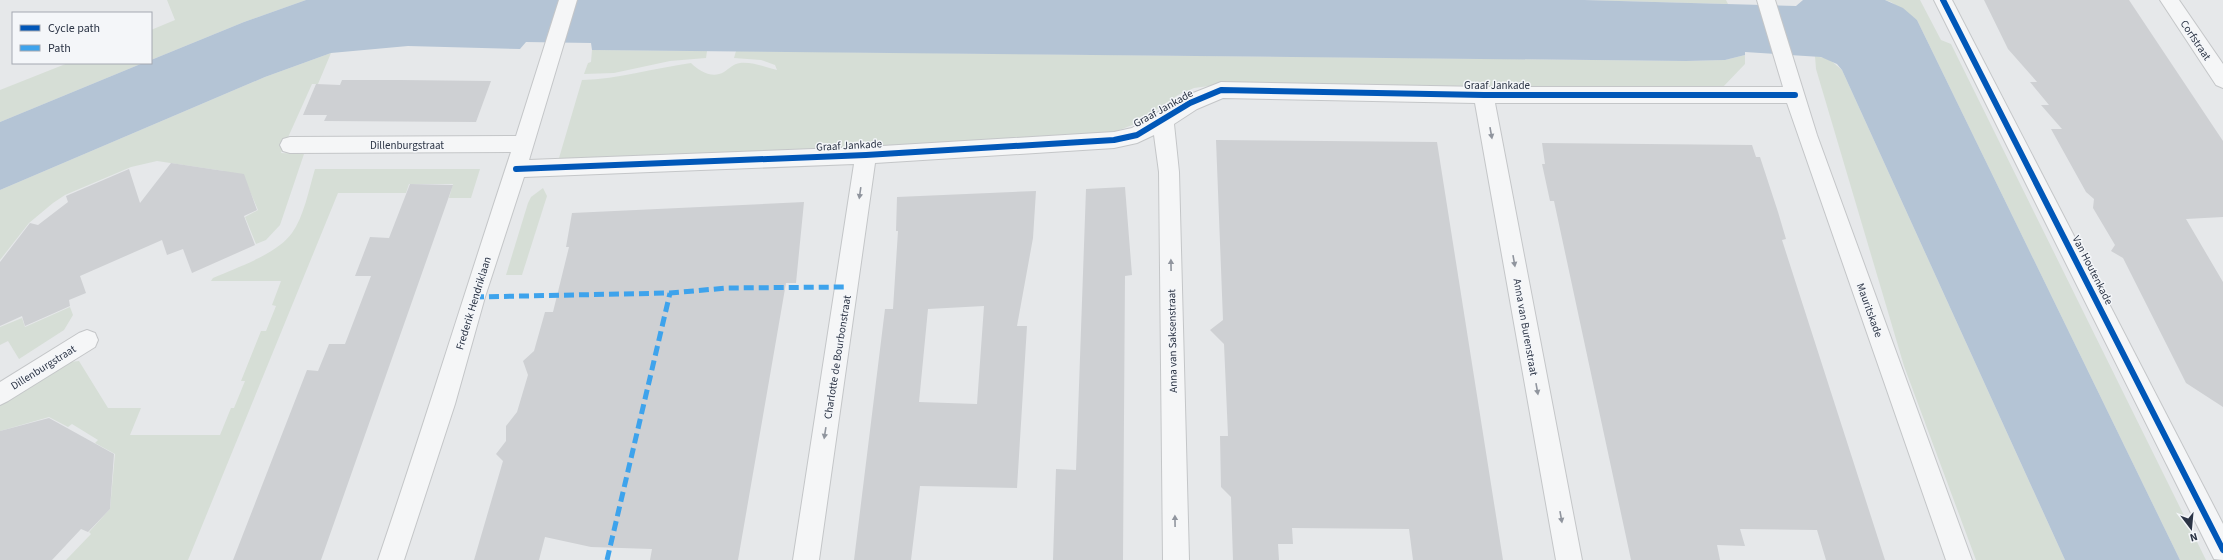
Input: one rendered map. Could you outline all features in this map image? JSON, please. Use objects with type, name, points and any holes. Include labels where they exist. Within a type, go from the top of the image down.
[{"type":"street","name":"Frederik Hendriklaan","points":[[391,560],[443,404],[474,297],[524,144],[568,0]]},
{"type":"street","name":"Mauritskade","points":[[1766,0],[1807,136],[1959,560]]},
{"type":"street","name":"Van Houtenkade","points":[[1943,0],[2223,550]]},
{"type":"street","name":"Corfstraat","points":[[2169,0],[2223,80]]},
{"type":"street","name":"Graaf Jankade","points":[[516,169],[866,155],[1114,140],[1137,135],[1162,122],[1190,103],[1221,90],[1484,95],[1795,95]]},
{"type":"street","name":"Anna van Burenstraat","points":[[1484,95],[1569,560]]},
{"type":"street","name":"Anna van Saksenstraat","points":[[1162,122],[1169,172],[1176,560]]},
{"type":"street","name":"Dillenburgstraat","points":[[290,145],[524,144]]},
{"type":"street","name":"Charlotte de Bourbonstraat","points":[[806,560],[866,155]]},
{"type":"street","name":"Dillenburgstraat","points":[[0,394],[86,340]]},
{"type":"shaded area","points":[[167,0],[306,0],[244,22],[152,60],[152,30],[175,20]]},
{"type":"shaded area","points":[[1584,0],[1726,0],[1728,4]]},
{"type":"shaded area","points":[[1885,0],[1920,0],[1941,40],[1951,44],[2206,560],[2180,560],[1917,20],[1891,2]]},
{"type":"shaded area","points":[[592,50],[707,51],[706,58],[670,61],[614,73],[584,74],[588,63],[591,62]]},
{"type":"shaded area","points":[[736,51],[1686,61],[1725,60],[1745,55],[1745,64],[1722,88],[1225,84],[1194,88],[1178,95],[1135,124],[1114,132],[1088,136],[563,160],[559,158],[582,80],[623,76],[691,63],[706,73],[715,75],[724,72],[733,65],[740,63],[754,64],[777,70],[775,65],[761,60],[734,58]]},
{"type":"shaded area","points":[[331,53],[318,84],[312,84],[281,153],[304,154],[280,225],[266,240],[256,244],[245,217],[258,210],[249,189],[240,193],[224,171],[157,161],[131,167],[65,195],[29,223],[0,260],[0,190],[265,77]]},
{"type":"shaded area","points":[[1815,56],[1829,59],[1842,70],[2065,560],[1976,560],[1904,366],[1816,69]]},
{"type":"shaded area","points":[[65,64],[141,64],[0,122],[0,90]]},
{"type":"shaded area","points":[[315,169],[480,169],[471,198],[449,198],[453,184],[409,184],[406,193],[338,193],[188,560],[66,560],[91,534],[89,532],[110,509],[115,454],[95,443],[98,440],[72,424],[68,427],[49,417],[0,431],[0,406],[69,362],[79,361],[108,408],[141,408],[130,435],[220,435],[231,408],[234,408],[245,381],[241,381],[261,331],[266,331],[276,306],[272,305],[281,281],[211,281],[213,278],[256,260],[285,241],[292,233],[300,219]]},
{"type":"shaded area","points":[[543,188],[547,196],[522,275],[506,275],[528,203],[531,197]]},
{"type":"shaded area","points":[[70,307],[73,315],[64,330],[19,359],[8,341],[0,345],[0,327],[22,318],[25,327]]},
{"type":"water","points":[[306,0],[1584,0],[1796,6],[1803,0],[1885,0],[1903,8],[1917,20],[2180,560],[2065,560],[1842,70],[1837,64],[1821,57],[1745,52],[1745,55],[1725,60],[1686,61],[592,50],[591,43],[526,42],[520,49],[408,46],[331,53],[265,77],[0,190],[0,122],[141,64],[152,64],[152,60],[244,22]]},
{"type":"building","points":[[1984,0],[2129,0],[2223,141],[2223,217],[2186,219],[2223,282],[2223,407],[2186,383],[2123,258],[2111,251],[2115,245],[2093,208],[2094,199],[2086,192],[2051,129],[2062,129],[2041,105],[2049,105],[2030,82],[2037,82],[2008,49]]},
{"type":"building","points":[[342,80],[491,81],[476,122],[324,121],[327,115],[303,115],[316,84],[340,85]]},
{"type":"building","points":[[1216,140],[1437,142],[1503,560],[1413,560],[1409,529],[1292,528],[1293,544],[1278,544],[1279,560],[1233,560],[1231,497],[1221,487],[1220,436],[1228,436],[1224,344],[1210,330],[1223,320]]},
{"type":"building","points":[[1542,143],[1752,145],[1756,157],[1760,157],[1778,212],[1786,239],[1782,240],[1885,560],[1826,560],[1817,530],[1740,529],[1745,546],[1717,545],[1720,560],[1631,560],[1554,201],[1550,201],[1542,164],[1545,164]]},
{"type":"building","points":[[171,163],[244,174],[257,210],[244,216],[255,245],[192,273],[183,249],[167,255],[162,240],[80,276],[86,293],[69,300],[70,306],[25,326],[22,316],[0,326],[0,262],[30,223],[38,225],[68,202],[66,196],[129,169],[140,203]]},
{"type":"building","points":[[410,184],[453,185],[321,560],[233,560],[307,370],[318,371],[329,344],[345,344],[371,276],[355,276],[370,237],[389,238]]},
{"type":"building","points":[[1125,187],[1132,275],[1125,276],[1123,560],[1053,560],[1056,469],[1076,470],[1086,189]]},
{"type":"building","points":[[1036,191],[1033,238],[1017,326],[1027,326],[1017,488],[920,486],[911,560],[854,560],[885,309],[893,309],[898,231],[896,231],[897,197]],"holes":[[[984,306],[977,404],[919,402],[928,309]]]},
{"type":"building","points":[[804,202],[796,283],[786,283],[738,560],[650,560],[652,549],[591,547],[545,537],[539,560],[474,560],[503,461],[496,454],[506,441],[506,426],[517,412],[528,375],[523,361],[534,351],[545,312],[553,312],[569,247],[566,247],[572,213]]},
{"type":"building","points":[[49,418],[114,454],[110,509],[88,532],[81,529],[52,560],[0,560],[0,431]]},
{"type":"marked path","points":[[474,297],[670,293],[727,288],[847,287]]},
{"type":"marked path","points":[[607,560],[670,293]]},
{"type":"cycle path","points":[[1943,0],[2223,550]]},
{"type":"cycle path","points":[[516,169],[866,155],[1114,140],[1137,135],[1163,121],[1190,103],[1221,90],[1484,95],[1795,95]]}]
